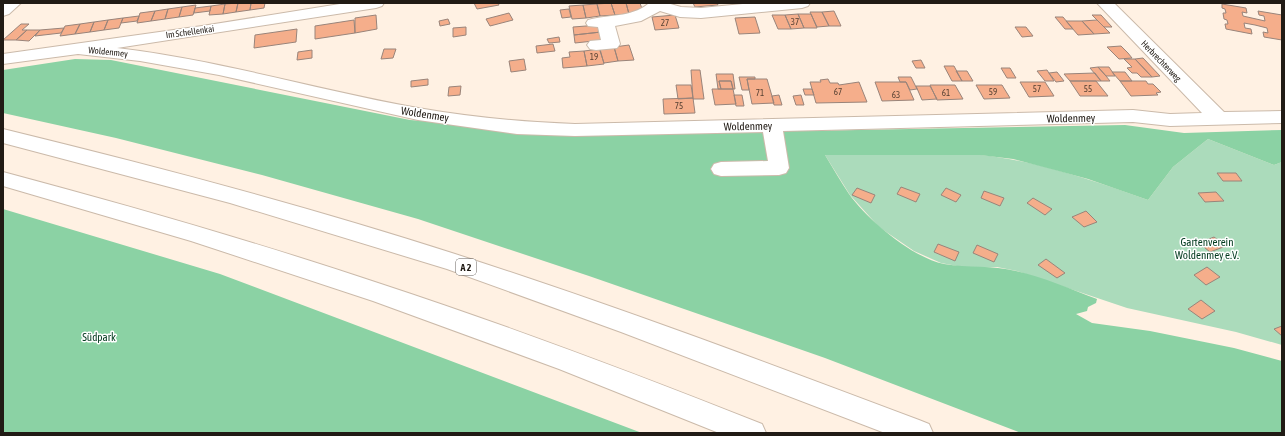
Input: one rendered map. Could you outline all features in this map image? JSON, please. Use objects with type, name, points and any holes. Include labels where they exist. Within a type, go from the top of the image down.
[{"type":"main road","points":[[3,10],[13,3]]},
{"type":"main road","name":"Im Schellenkai","points":[[3,58],[202,31],[376,3]]},
{"type":"main road","points":[[596,45],[611,44],[599,22],[638,18],[648,14],[656,4],[680,12],[701,13],[802,3]]},
{"type":"main road","name":"Herbrechterweg","points":[[1105,3],[1218,118]]},
{"type":"main road","points":[[177,34],[175,48],[178,56],[196,55],[202,31]]},
{"type":"main road","name":"Woldenmey","points":[[74,48],[140,56],[196,55],[218,70],[418,114],[517,128],[575,130],[1133,116],[1170,120],[1282,116]]},
{"type":"main road","points":[[721,169],[779,168],[772,126]]},
{"type":"main road","name":"A 2","points":[[3,136],[112,162],[255,202],[455,264],[692,347],[919,433]]},
{"type":"main road","points":[[3,179],[72,197],[243,248],[446,315],[752,433]]},
{"type":"green space","points":[[75,59],[111,60],[410,120],[517,128],[800,124],[802,131],[1125,125],[1184,133],[1282,130],[1282,162],[1274,165],[1208,139],[1173,167],[1148,200],[1088,179],[1013,159],[980,155],[825,155],[849,194],[867,215],[904,246],[931,260],[944,264],[998,268],[1016,271],[1046,280],[1097,299],[1096,303],[1088,307],[1087,311],[1076,314],[1092,323],[1150,331],[1234,348],[1282,361],[1282,433],[1021,433],[825,358],[589,276],[418,219],[262,175],[116,138],[3,113],[3,70]]},
{"type":"green space","name":"Gartenverein Woldenmey e.V.","points":[[1208,139],[1274,165],[1282,162],[1282,345],[1236,332],[1127,308],[1017,271],[997,267],[968,268],[941,263],[914,251],[879,227],[850,195],[825,155],[943,153],[981,155],[1045,167],[1148,200],[1173,167]]},
{"type":"green space","name":"Südpark","points":[[3,209],[220,274],[642,433],[3,433]]},
{"type":"building","points":[[238,3],[251,3],[250,10],[236,12]]},
{"type":"building","points":[[238,3],[236,12],[223,14],[225,4]]},
{"type":"building","points":[[251,3],[265,3],[264,8],[250,10]]},
{"type":"building","points":[[474,3],[498,3],[499,5],[477,9]]},
{"type":"building","points":[[611,3],[615,15],[600,16],[597,4]]},
{"type":"building","points":[[611,3],[626,3],[629,14],[615,15]]},
{"type":"building","points":[[626,3],[640,3],[643,12],[629,14]]},
{"type":"building","points":[[693,3],[717,3],[718,5],[695,7]]},
{"type":"building","points":[[225,4],[223,14],[209,15],[211,6]]},
{"type":"building","points":[[597,4],[600,16],[586,18],[583,5]]},
{"type":"building","points":[[1222,4],[1246,8],[1247,13],[1242,12],[1243,16],[1265,21],[1264,16],[1259,15],[1258,11],[1282,15],[1282,40],[1264,37],[1263,32],[1268,33],[1267,28],[1255,25],[1244,23],[1245,28],[1251,29],[1252,34],[1226,29],[1225,24],[1228,24],[1227,20],[1224,19],[1223,13],[1226,13],[1225,9],[1222,8]]},
{"type":"building","points":[[196,5],[193,15],[179,17],[182,7]]},
{"type":"building","points":[[583,5],[586,18],[572,19],[569,6]]},
{"type":"building","points":[[211,6],[210,11],[194,13],[195,8]]},
{"type":"building","points":[[182,7],[179,17],[165,19],[168,9]]},
{"type":"building","points":[[168,9],[165,19],[151,21],[155,11]]},
{"type":"building","points":[[569,9],[571,17],[562,18],[560,10]]},
{"type":"building","points":[[155,11],[151,21],[137,23],[140,13]]},
{"type":"building","points":[[834,11],[841,26],[829,26],[822,12]]},
{"type":"building","points":[[810,12],[822,12],[829,26],[817,27]]},
{"type":"building","points":[[509,13],[513,20],[490,26],[486,19]]},
{"type":"building","points":[[798,14],[811,14],[817,28],[804,28]]},
{"type":"building","points":[[798,14],[804,28],[791,29],[785,15]]},
{"type":"building","points":[[376,15],[377,29],[355,33],[355,18]]},
{"type":"building","points":[[675,15],[679,28],[655,30],[652,17]]},
{"type":"building","points":[[772,15],[785,15],[791,29],[778,29]]},
{"type":"building","points":[[1092,15],[1101,15],[1112,27],[1104,27]]},
{"type":"building","points":[[139,16],[137,21],[121,23],[123,18]]},
{"type":"building","points":[[755,17],[760,33],[739,34],[735,18]]},
{"type":"building","points":[[1055,17],[1063,17],[1073,29],[1065,29]]},
{"type":"building","points":[[123,18],[119,28],[104,30],[108,20]]},
{"type":"building","points":[[448,19],[450,24],[440,26],[439,21]]},
{"type":"building","points":[[108,20],[104,30],[90,32],[94,22]]},
{"type":"building","points":[[354,20],[355,33],[315,39],[315,26]]},
{"type":"building","points":[[1097,20],[1110,33],[1094,34],[1082,21]]},
{"type":"building","points":[[1066,21],[1082,21],[1094,34],[1078,35]]},
{"type":"building","points":[[94,22],[90,32],[75,34],[80,24]]},
{"type":"building","points":[[21,24],[29,24],[22,30],[27,30],[16,40],[3,40]]},
{"type":"building","points":[[80,24],[75,34],[60,36],[65,26]]},
{"type":"building","points":[[599,25],[601,32],[574,35],[573,27]]},
{"type":"building","points":[[466,27],[466,35],[453,37],[453,28]]},
{"type":"building","points":[[1015,27],[1026,27],[1033,36],[1022,37]]},
{"type":"building","points":[[64,28],[61,33],[35,36],[40,30]]},
{"type":"building","points":[[297,29],[296,42],[254,48],[255,35]]},
{"type":"building","points":[[27,30],[40,30],[29,41],[16,40]]},
{"type":"building","points":[[601,32],[603,40],[575,43],[574,35]]},
{"type":"building","points":[[559,37],[560,42],[549,43],[547,39]]},
{"type":"building","points":[[553,44],[555,51],[537,53],[536,46]]},
{"type":"building","points":[[629,45],[634,60],[618,61],[614,47]]},
{"type":"building","points":[[1121,46],[1132,58],[1119,59],[1107,47]]},
{"type":"building","points":[[614,47],[618,61],[604,63],[599,48]]},
{"type":"building","points":[[384,49],[396,49],[393,58],[381,59]]},
{"type":"building","points":[[600,49],[604,64],[587,66],[584,51]]},
{"type":"building","points":[[312,50],[312,58],[297,60],[298,52]]},
{"type":"building","points":[[584,51],[587,66],[563,68],[562,58],[570,57],[569,52]]},
{"type":"building","points":[[1143,58],[1160,76],[1152,77],[1135,59]]},
{"type":"building","points":[[524,59],[526,70],[511,72],[509,61]]},
{"type":"building","points":[[1124,59],[1135,59],[1152,77],[1141,77],[1137,73],[1132,73],[1127,68],[1132,67]]},
{"type":"building","points":[[921,60],[925,68],[916,68],[912,61]]},
{"type":"building","points":[[944,66],[954,66],[962,81],[952,81]]},
{"type":"building","points":[[1098,67],[1110,81],[1101,81],[1090,68]]},
{"type":"building","points":[[1098,67],[1109,67],[1115,76],[1106,76]]},
{"type":"building","points":[[1001,68],[1010,68],[1016,78],[1007,78]]},
{"type":"building","points":[[691,70],[700,70],[704,99],[693,99]]},
{"type":"building","points":[[1047,70],[1054,81],[1045,81],[1037,71]]},
{"type":"building","points":[[956,71],[967,71],[973,81],[962,81]]},
{"type":"building","points":[[1057,72],[1064,81],[1056,82],[1049,73]]},
{"type":"building","points":[[1112,72],[1125,72],[1132,81],[1120,81]]},
{"type":"building","points":[[1095,73],[1101,81],[1070,81],[1064,74]]},
{"type":"building","points":[[716,74],[733,74],[735,89],[733,89],[731,81],[719,81],[721,89],[718,89]]},
{"type":"building","points":[[739,77],[755,77],[755,79],[747,79],[749,90],[742,90]]},
{"type":"building","points":[[898,77],[911,77],[917,89],[910,90],[906,82],[900,82]]},
{"type":"building","points":[[428,79],[428,85],[411,87],[411,81]]},
{"type":"building","points":[[747,79],[767,79],[774,103],[752,104]]},
{"type":"building","points":[[828,79],[830,83],[838,83],[839,85],[859,82],[867,102],[816,103],[810,82],[821,82],[820,80]]},
{"type":"building","points":[[719,81],[731,81],[733,89],[721,89]]},
{"type":"building","points":[[1070,81],[1096,81],[1108,96],[1080,96]]},
{"type":"building","points":[[1120,81],[1146,81],[1148,84],[1153,84],[1161,92],[1156,93],[1158,95],[1131,96]]},
{"type":"building","points":[[875,82],[906,82],[914,100],[882,101]]},
{"type":"building","points":[[1020,82],[1045,82],[1054,96],[1029,97]]},
{"type":"building","points":[[676,85],[691,85],[693,98],[678,99]]},
{"type":"building","points":[[930,85],[955,85],[963,99],[937,100]]},
{"type":"building","points":[[976,85],[1002,85],[1010,98],[984,99]]},
{"type":"building","points":[[461,86],[460,95],[448,96],[449,87]]},
{"type":"building","points":[[916,86],[930,86],[937,99],[922,100]]},
{"type":"building","points":[[712,89],[733,89],[736,104],[715,105]]},
{"type":"building","points":[[803,89],[812,89],[814,95],[805,95]]},
{"type":"building","points":[[734,95],[742,95],[744,106],[736,106]]},
{"type":"building","points":[[779,95],[782,105],[774,105],[772,96]]},
{"type":"building","points":[[801,95],[804,105],[796,105],[793,96]]},
{"type":"building","points":[[693,98],[695,113],[664,114],[663,99]]},
{"type":"building","points":[[1217,173],[1236,173],[1242,181],[1223,181]]},
{"type":"building","points":[[901,187],[920,194],[916,202],[897,194]]},
{"type":"building","points":[[857,188],[875,195],[871,203],[852,195]]},
{"type":"building","points":[[946,188],[961,195],[956,202],[941,195]]},
{"type":"building","points":[[984,191],[1004,198],[1000,206],[981,198]]},
{"type":"building","points":[[1216,192],[1224,201],[1205,202],[1198,193]]},
{"type":"building","points":[[1033,198],[1052,209],[1045,215],[1027,203]]},
{"type":"building","points":[[1086,211],[1097,222],[1084,227],[1072,217]]},
{"type":"building","points":[[1214,237],[1226,246],[1210,252],[1199,243]]},
{"type":"building","points":[[938,244],[959,252],[955,261],[934,252]]},
{"type":"building","points":[[977,245],[998,254],[994,262],[973,253]]},
{"type":"building","points":[[1046,259],[1065,273],[1057,278],[1038,265]]},
{"type":"building","points":[[1207,267],[1220,277],[1206,285],[1194,275]]},
{"type":"building","points":[[1201,300],[1215,311],[1202,319],[1188,309]]},
{"type":"building","points":[[1282,326],[1282,336],[1274,329]]}]
